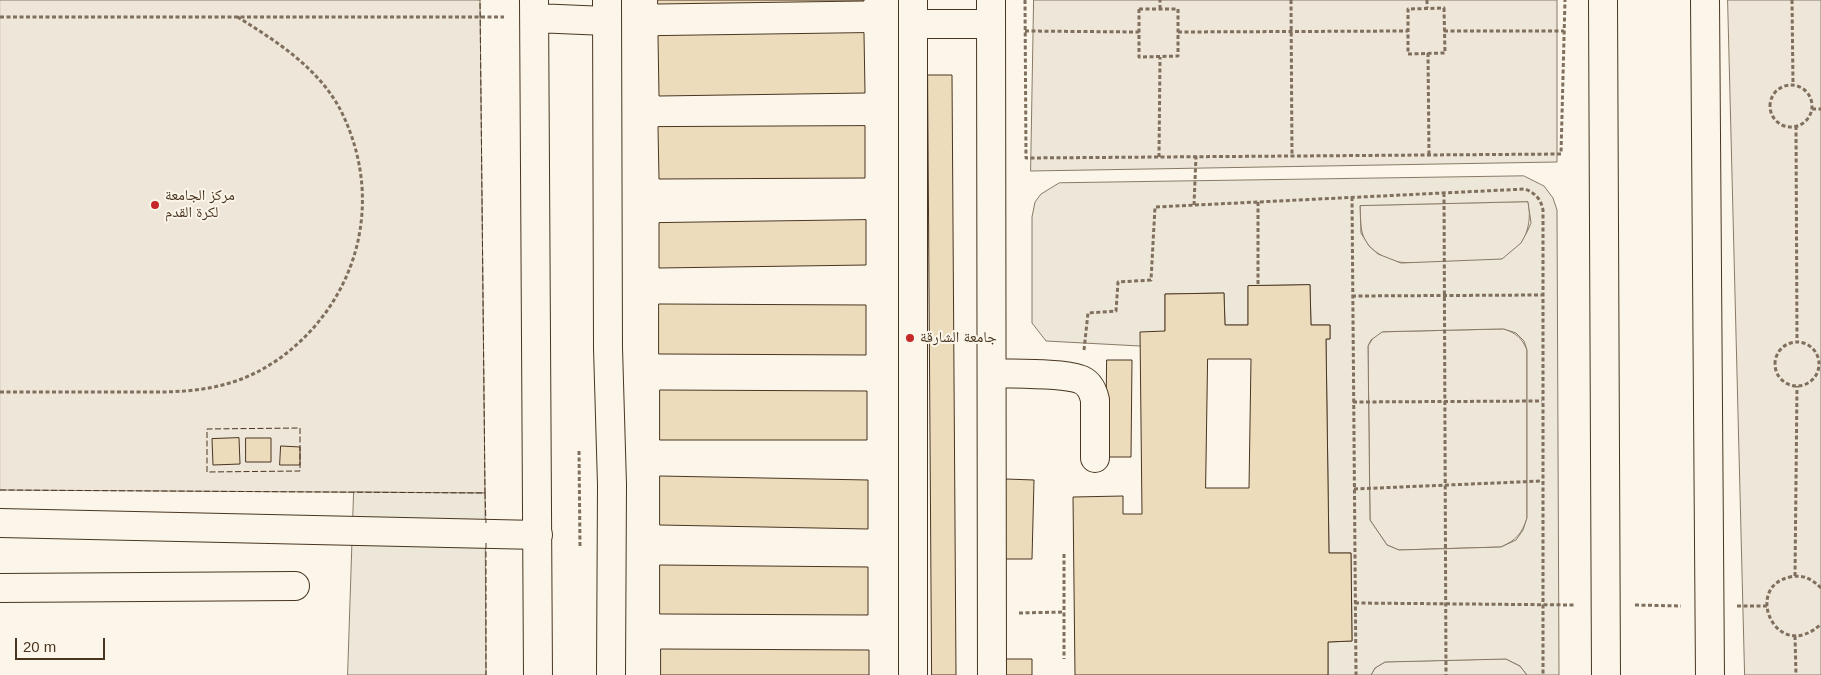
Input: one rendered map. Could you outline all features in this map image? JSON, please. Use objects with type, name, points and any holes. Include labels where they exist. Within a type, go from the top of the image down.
[{"type":"street","points":[[1685,0],[1706,11],[1710,675]]},
{"type":"street","points":[[1606,2],[1606,675]]},
{"type":"street","points":[[538,675],[534,9],[606,10],[608,348],[612,485],[611,675]]},
{"type":"street","points":[[913,675],[913,12],[991,12],[992,675]]},
{"type":"street","points":[[992,373],[1080,379],[1093,391],[1095,400],[1095,458]]},
{"type":"street","points":[[0,524],[538,535]]},
{"type":"street","points":[[0,588],[295,586]]},
{"type":"path","points":[[1025,0],[1026,158],[1561,154],[1565,0]]},
{"type":"path","points":[[1160,0],[1160,9]]},
{"type":"path","points":[[1291,0],[1292,156]]},
{"type":"path","points":[[1427,0],[1427,8]]},
{"type":"path","points":[[1792,0],[1793,85]]},
{"type":"path","points":[[1427,8],[1444,8],[1445,53],[1408,54],[1408,9],[1427,8]]},
{"type":"path","points":[[0,17],[236,16],[534,9]]},
{"type":"path","points":[[1139,9],[1160,9],[1178,9],[1178,56],[1139,57],[1139,9]]},
{"type":"path","points":[[0,392],[192,392],[237,381],[279,359],[315,329],[342,290],[358,246],[364,200],[357,154],[341,110],[313,72],[278,42],[236,16]]},
{"type":"path","points":[[1025,31],[1139,32]]},
{"type":"path","points":[[1178,32],[1408,31]]},
{"type":"path","points":[[1444,31],[1564,31]]},
{"type":"path","points":[[1428,53],[1429,155]]},
{"type":"path","points":[[1159,157],[1160,56]]},
{"type":"path","points":[[1793,85],[1799,87],[1810,96],[1812,109],[1807,120],[1796,126],[1789,127],[1776,121],[1770,108],[1774,94],[1779,89],[1793,85]]},
{"type":"path","points":[[1812,109],[1821,109]]},
{"type":"path","points":[[1796,126],[1797,341]]},
{"type":"path","points":[[1194,205],[1196,156]]},
{"type":"path","points":[[1080,379],[1088,313],[1116,311],[1118,282],[1151,280],[1155,207],[1525,189],[1533,192],[1542,203],[1543,210],[1543,675]]},
{"type":"path","points":[[1444,193],[1446,675]]},
{"type":"path","points":[[1352,197],[1356,675]]},
{"type":"path","points":[[1258,202],[1258,285]]},
{"type":"path","points":[[1352,296],[1542,295]]},
{"type":"path","points":[[1797,341],[1806,343],[1813,348],[1820,364],[1813,380],[1797,386],[1786,383],[1777,375],[1774,364],[1777,352],[1786,344],[1797,341]]},
{"type":"path","points":[[1795,576],[1797,386]]},
{"type":"path","points":[[1353,402],[1542,401]]},
{"type":"path","points":[[1354,489],[1542,480]]},
{"type":"path","points":[[1064,554],[1064,659]]},
{"type":"path","points":[[1821,588],[1814,580],[1795,576],[1786,578],[1772,589],[1766,606],[1768,615],[1778,630],[1796,636],[1805,635],[1821,624]]},
{"type":"path","points":[[1355,603],[1766,606]]},
{"type":"path","points":[[1796,636],[1796,675]]},
{"type":"shaded area","points":[[0,0],[480,0],[485,493],[0,490]]},
{"type":"shaded area","points":[[1034,0],[1557,0],[1557,162],[1031,171]]},
{"type":"shaded area","points":[[1728,0],[1821,0],[1821,675],[1745,675]]},
{"type":"shaded area","points":[[1524,176],[1544,186],[1553,198],[1557,210],[1559,675],[1527,675],[1520,666],[1506,659],[1385,662],[1375,668],[1371,675],[1328,675],[1328,642],[1352,641],[1351,553],[1329,553],[1326,339],[1330,339],[1330,325],[1311,325],[1310,285],[1248,286],[1248,325],[1225,325],[1224,293],[1165,294],[1165,331],[1140,346],[1046,341],[1032,323],[1032,217],[1035,202],[1041,194],[1059,183]],"holes":[[[1528,202],[1531,223],[1527,232],[1521,243],[1502,259],[1401,263],[1378,254],[1369,246],[1361,233],[1360,206]],[[1504,329],[1516,333],[1524,341],[1527,350],[1527,518],[1523,530],[1516,540],[1501,547],[1399,550],[1387,545],[1370,520],[1368,346],[1371,340],[1382,332]]]},
{"type":"shaded area","points":[[1528,202],[1528,227],[1522,243],[1510,255],[1496,260],[1434,263],[1395,261],[1376,252],[1369,246],[1361,227],[1360,206]]},
{"type":"shaded area","points":[[1504,329],[1518,336],[1527,350],[1527,518],[1521,532],[1511,542],[1501,547],[1399,550],[1387,545],[1370,520],[1368,346],[1375,335],[1382,332]]},
{"type":"shaded area","points":[[354,492],[485,493],[486,675],[348,675]]},
{"type":"shaded area","points":[[1506,659],[1520,666],[1527,675],[1371,675],[1375,668],[1385,662]]},
{"type":"building","points":[[658,0],[864,0],[864,1],[658,4]]},
{"type":"building","points":[[864,33],[865,93],[659,96],[658,36]]},
{"type":"building","points":[[928,75],[952,75],[956,675],[932,675]]},
{"type":"building","points":[[865,126],[865,178],[659,179],[658,127]]},
{"type":"building","points":[[866,220],[866,265],[659,268],[659,223]]},
{"type":"building","points":[[1310,285],[1311,325],[1330,325],[1330,339],[1326,339],[1329,553],[1351,553],[1352,641],[1328,642],[1328,675],[1075,675],[1073,497],[1123,496],[1123,514],[1142,514],[1140,332],[1165,331],[1165,294],[1224,293],[1225,325],[1248,325],[1248,286]],"holes":[[[1208,359],[1251,359],[1249,488],[1206,488]]]},
{"type":"building","points":[[659,304],[866,305],[866,355],[659,354]]},
{"type":"building","points":[[1107,360],[1132,360],[1131,457],[1106,457]]},
{"type":"building","points":[[660,390],[867,391],[867,440],[660,440]]},
{"type":"building","points":[[239,438],[240,464],[213,465],[212,439]]},
{"type":"building","points":[[246,438],[271,438],[271,462],[246,462]]},
{"type":"building","points":[[281,446],[300,447],[300,465],[280,465]]},
{"type":"building","points":[[660,476],[868,480],[868,529],[660,525]]},
{"type":"building","points":[[1006,479],[1034,480],[1032,559],[1003,559]]},
{"type":"building","points":[[660,565],[868,567],[868,615],[660,614]]},
{"type":"building","points":[[661,649],[869,650],[869,675],[661,675]]},
{"type":"building","points":[[1007,659],[1032,659],[1032,675],[1006,675]]},
{"type":"fence","points":[[0,490],[485,493],[480,0]]},
{"type":"fence","points":[[300,428],[300,471],[207,472],[207,429],[300,428]]},
{"type":"fence","points":[[485,493],[486,523]]},
{"type":"fence","points":[[486,543],[486,675]]},
{"type":"place","name":"مركز الجامعة لكرة القدم","points":[[155,205]]},
{"type":"place","name":"جامعة الشارقة","points":[[910,338]]}]
